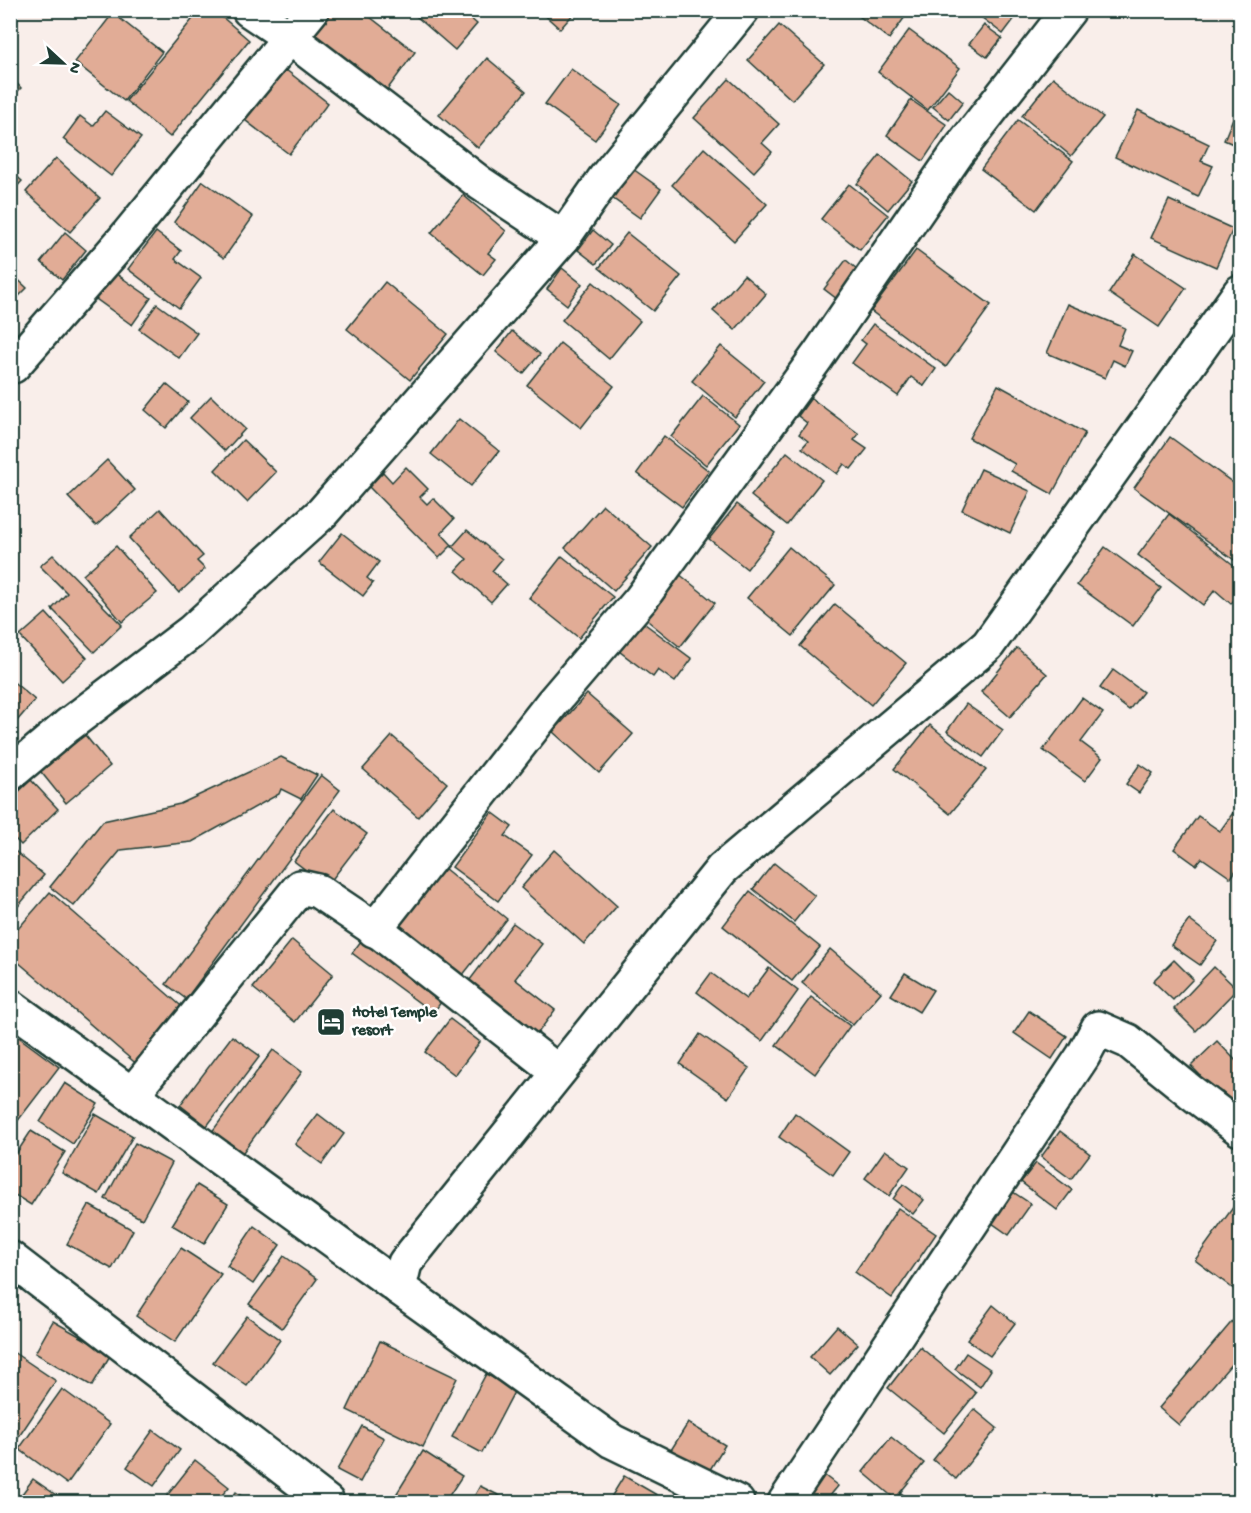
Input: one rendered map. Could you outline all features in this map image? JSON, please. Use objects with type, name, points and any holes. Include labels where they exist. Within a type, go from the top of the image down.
[{"type":"street","points":[[249,10],[289,37],[480,183],[563,238]]},
{"type":"street","points":[[13,366],[126,237],[312,10]]},
{"type":"street","points":[[10,774],[84,712],[191,633],[322,513],[563,238],[605,178],[742,10]]},
{"type":"street","points":[[374,930],[553,702],[641,599],[817,357],[958,152],[1069,10]]},
{"type":"street","points":[[399,1288],[405,1263],[722,869],[988,645],[1240,292]]},
{"type":"street","points":[[133,1093],[300,887],[318,891],[374,930],[558,1072]]},
{"type":"street","points":[[10,1006],[612,1441],[736,1503]]},
{"type":"street","points":[[785,1503],[1076,1066],[1098,1028],[1128,1041],[1240,1129]]},
{"type":"street","points":[[11,1260],[327,1503]]},
{"type":"building","points":[[200,10],[214,10],[249,40],[170,137],[126,101]]},
{"type":"building","points":[[331,10],[361,10],[415,52],[387,90],[313,34]]},
{"type":"building","points":[[409,10],[461,10],[477,24],[455,50]]},
{"type":"building","points":[[539,10],[577,10],[560,29]]},
{"type":"building","points":[[851,10],[910,10],[889,39]]},
{"type":"building","points":[[972,10],[1021,10],[1003,34]]},
{"type":"building","points":[[113,13],[162,52],[124,101],[75,62]]},
{"type":"building","points":[[779,25],[824,64],[792,100],[748,60]]},
{"type":"building","points":[[984,25],[1002,38],[987,57],[969,44]]},
{"type":"building","points":[[909,30],[960,68],[928,110],[878,72]]},
{"type":"building","points":[[487,58],[526,91],[478,148],[439,115]]},
{"type":"building","points":[[281,66],[328,103],[289,154],[241,117]]},
{"type":"building","points":[[571,69],[621,105],[595,140],[545,104]]},
{"type":"building","points":[[10,76],[21,88],[12,97],[15,101],[10,105]]},
{"type":"building","points":[[1053,77],[1103,117],[1071,156],[1022,116]]},
{"type":"building","points":[[729,79],[779,124],[762,143],[772,152],[754,172],[694,118]]},
{"type":"building","points":[[948,89],[963,102],[949,120],[933,107]]},
{"type":"building","points":[[911,100],[947,125],[923,161],[887,135]]},
{"type":"building","points":[[1240,101],[1240,147],[1224,140]]},
{"type":"building","points":[[1138,110],[1209,144],[1201,161],[1213,166],[1198,197],[1115,157]]},
{"type":"building","points":[[105,111],[141,138],[111,176],[63,139],[80,116],[93,126]]},
{"type":"building","points":[[1018,120],[1073,161],[1036,210],[981,169]]},
{"type":"building","points":[[704,148],[767,204],[734,241],[672,185]]},
{"type":"building","points":[[880,155],[912,181],[888,210],[857,184]]},
{"type":"building","points":[[56,158],[100,198],[70,232],[26,192]]},
{"type":"building","points":[[633,169],[661,189],[640,218],[612,198]]},
{"type":"building","points":[[10,170],[22,181],[10,194]]},
{"type":"building","points":[[203,181],[253,217],[224,258],[174,222]]},
{"type":"building","points":[[849,184],[888,215],[860,250],[821,219]]},
{"type":"building","points":[[463,195],[506,231],[488,253],[496,259],[483,275],[431,233]]},
{"type":"building","points":[[1169,200],[1233,229],[1216,267],[1151,238]]},
{"type":"building","points":[[593,230],[611,245],[596,264],[578,250]]},
{"type":"building","points":[[65,232],[86,250],[62,280],[41,262]]},
{"type":"building","points":[[156,232],[181,251],[175,259],[201,278],[179,308],[128,269]]},
{"type":"building","points":[[627,233],[681,276],[653,311],[599,268]]},
{"type":"building","points":[[916,250],[991,305],[946,367],[871,311]]},
{"type":"building","points":[[1135,254],[1186,288],[1159,327],[1109,293]]},
{"type":"building","points":[[846,260],[863,274],[841,302],[824,289]]},
{"type":"building","points":[[562,268],[582,284],[567,305],[547,289]]},
{"type":"building","points":[[10,272],[27,288],[10,305]]},
{"type":"building","points":[[115,273],[151,298],[132,325],[96,299]]},
{"type":"building","points":[[744,275],[766,294],[735,330],[713,311]]},
{"type":"building","points":[[385,282],[448,334],[410,380],[347,329]]},
{"type":"building","points":[[593,282],[640,321],[609,359],[562,320]]},
{"type":"building","points":[[157,304],[197,333],[179,358],[139,329]]},
{"type":"building","points":[[1068,304],[1125,328],[1118,345],[1132,351],[1125,366],[1113,360],[1105,378],[1047,353]]},
{"type":"building","points":[[873,324],[936,369],[924,386],[911,377],[898,396],[852,363],[866,344],[861,340]]},
{"type":"building","points":[[512,331],[540,354],[523,374],[496,352]]},
{"type":"building","points":[[560,343],[614,386],[581,428],[527,385]]},
{"type":"building","points":[[721,346],[764,381],[735,417],[692,381]]},
{"type":"building","points":[[166,384],[188,402],[166,428],[145,410]]},
{"type":"building","points":[[998,385],[1085,433],[1052,494],[1011,471],[1015,464],[969,438]]},
{"type":"building","points":[[211,396],[245,429],[225,451],[190,418]]},
{"type":"building","points":[[703,396],[739,424],[706,465],[671,437]]},
{"type":"building","points":[[811,398],[859,434],[854,440],[867,449],[851,469],[844,464],[837,474],[802,448],[808,441],[799,434],[807,423],[798,416]]},
{"type":"building","points":[[459,419],[499,451],[471,486],[431,454]]},
{"type":"building","points":[[664,436],[709,471],[682,507],[637,473]]},
{"type":"building","points":[[1170,437],[1240,488],[1240,558],[1237,562],[1134,488]]},
{"type":"building","points":[[243,440],[276,472],[247,502],[215,470]]},
{"type":"building","points":[[787,452],[822,480],[787,525],[751,496]]},
{"type":"building","points":[[107,460],[135,490],[96,526],[68,497]]},
{"type":"building","points":[[406,467],[428,489],[420,497],[427,504],[433,498],[454,519],[441,533],[452,545],[439,558],[369,487],[383,472],[392,482]]},
{"type":"building","points":[[981,469],[1030,491],[1010,533],[962,510]]},
{"type":"building","points":[[737,504],[775,533],[747,569],[709,539]]},
{"type":"building","points":[[603,505],[652,547],[614,591],[565,548]]},
{"type":"building","points":[[160,509],[203,556],[197,561],[205,569],[179,593],[129,538]]},
{"type":"building","points":[[1169,514],[1240,570],[1240,592],[1231,604],[1215,590],[1203,605],[1138,555]]},
{"type":"building","points":[[467,530],[502,559],[492,571],[507,584],[491,602],[456,571],[467,559],[452,547]]},
{"type":"building","points":[[342,533],[379,562],[367,578],[373,583],[363,596],[319,562]]},
{"type":"building","points":[[116,546],[157,593],[122,622],[83,575]]},
{"type":"building","points":[[789,547],[835,585],[793,636],[747,598]]},
{"type":"building","points":[[1105,547],[1161,588],[1133,626],[1077,585]]},
{"type":"building","points":[[53,555],[122,625],[94,652],[52,609],[67,593],[40,566]]},
{"type":"building","points":[[562,556],[613,597],[579,638],[529,598]]},
{"type":"building","points":[[673,569],[715,603],[680,647],[638,613]]},
{"type":"building","points":[[835,604],[906,663],[871,705],[800,646]]},
{"type":"building","points":[[46,613],[87,658],[62,681],[20,636]]},
{"type":"building","points":[[637,618],[692,659],[675,682],[658,670],[653,677],[615,648]]},
{"type":"building","points":[[1017,648],[1047,674],[1010,717],[981,692]]},
{"type":"building","points":[[1113,670],[1143,692],[1129,710],[1100,688]]},
{"type":"building","points":[[10,679],[35,700],[10,729]]},
{"type":"building","points":[[587,694],[633,734],[599,773],[553,732]]},
{"type":"building","points":[[1082,698],[1103,713],[1081,742],[1102,758],[1085,781],[1043,750]]},
{"type":"building","points":[[966,704],[1003,730],[983,757],[947,731]]},
{"type":"building","points":[[930,725],[986,770],[950,814],[894,769]]},
{"type":"building","points":[[81,730],[110,766],[66,803],[37,767]]},
{"type":"building","points":[[392,736],[447,783],[418,817],[363,769]]},
{"type":"building","points":[[281,757],[317,775],[301,799],[281,789],[279,794],[192,842],[121,850],[74,906],[50,887],[103,821],[180,804]]},
{"type":"building","points":[[1140,764],[1153,773],[1139,793],[1126,784]]},
{"type":"building","points":[[321,775],[340,790],[186,999],[166,984]]},
{"type":"building","points":[[31,780],[58,809],[21,845],[10,834],[10,800]]},
{"type":"building","points":[[334,809],[367,834],[327,886],[294,861]]},
{"type":"building","points":[[1235,810],[1240,814],[1240,864],[1231,878],[1202,858],[1196,865],[1174,849],[1198,816],[1220,831]]},
{"type":"building","points":[[492,812],[512,827],[505,836],[532,855],[498,901],[452,867]]},
{"type":"building","points":[[10,847],[44,875],[10,916]]},
{"type":"building","points":[[554,850],[617,906],[584,944],[521,888]]},
{"type":"building","points":[[774,863],[815,896],[794,922],[753,889]]},
{"type":"building","points":[[439,864],[507,919],[462,976],[394,920]]},
{"type":"building","points":[[750,891],[820,947],[792,981],[723,926]]},
{"type":"building","points":[[50,892],[187,1011],[140,1067],[10,955],[10,938]]},
{"type":"building","points":[[1189,920],[1217,941],[1200,965],[1171,945]]},
{"type":"building","points":[[513,923],[542,944],[515,979],[555,1010],[532,1041],[463,989]]},
{"type":"building","points":[[367,933],[448,993],[433,1013],[352,953]]},
{"type":"building","points":[[292,940],[333,974],[295,1022],[253,988]]},
{"type":"building","points":[[830,949],[881,992],[853,1025],[802,983]]},
{"type":"building","points":[[1174,960],[1193,979],[1173,1000],[1153,981]]},
{"type":"building","points":[[1214,967],[1237,989],[1196,1031],[1174,1009]]},
{"type":"building","points":[[769,968],[798,991],[762,1041],[697,992],[711,973],[746,999]]},
{"type":"building","points":[[905,973],[933,990],[919,1012],[891,995]]},
{"type":"building","points":[[811,997],[850,1026],[815,1074],[776,1045]]},
{"type":"building","points":[[1029,1011],[1067,1036],[1052,1059],[1014,1033]]},
{"type":"building","points":[[450,1019],[480,1042],[455,1075],[425,1052]]},
{"type":"building","points":[[13,1033],[59,1067],[10,1131],[10,1037]]},
{"type":"building","points":[[700,1034],[749,1068],[728,1098],[680,1064]]},
{"type":"building","points":[[232,1036],[260,1056],[207,1126],[180,1105]]},
{"type":"building","points":[[1217,1041],[1240,1065],[1240,1093],[1232,1101],[1222,1092],[1212,1103],[1193,1083],[1200,1075],[1191,1066]]},
{"type":"building","points":[[273,1050],[302,1072],[238,1159],[208,1137]]},
{"type":"building","points":[[65,1083],[98,1104],[73,1144],[40,1122]]},
{"type":"building","points":[[795,1113],[849,1152],[833,1175],[779,1137]]},
{"type":"building","points":[[95,1114],[133,1136],[99,1194],[62,1173]]},
{"type":"building","points":[[318,1114],[344,1134],[322,1164],[295,1144]]},
{"type":"building","points":[[31,1131],[65,1152],[31,1205],[10,1192],[10,1163]]},
{"type":"building","points":[[1060,1131],[1090,1154],[1071,1179],[1041,1157]]},
{"type":"building","points":[[135,1143],[172,1163],[142,1219],[105,1199]]},
{"type":"building","points":[[885,1150],[909,1167],[889,1196],[865,1178]]},
{"type":"building","points":[[1036,1163],[1072,1190],[1057,1210],[1021,1182]]},
{"type":"building","points":[[903,1184],[924,1200],[913,1214],[893,1199]]},
{"type":"building","points":[[197,1185],[228,1204],[204,1244],[172,1225]]},
{"type":"building","points":[[1013,1192],[1031,1204],[1009,1235],[992,1223]]},
{"type":"building","points":[[89,1205],[133,1230],[112,1269],[67,1244]]},
{"type":"building","points":[[1234,1206],[1240,1211],[1240,1283],[1235,1290],[1195,1260]]},
{"type":"building","points":[[898,1208],[936,1234],[892,1298],[855,1272]]},
{"type":"building","points":[[254,1226],[280,1245],[253,1284],[227,1266]]},
{"type":"building","points":[[181,1248],[221,1274],[175,1342],[136,1316]]},
{"type":"building","points":[[284,1256],[317,1279],[282,1328],[249,1304]]},
{"type":"building","points":[[993,1305],[1015,1323],[990,1356],[967,1340]]},
{"type":"building","points":[[1240,1312],[1240,1354],[1179,1425],[1159,1408]]},
{"type":"building","points":[[247,1316],[280,1340],[247,1386],[213,1362]]},
{"type":"building","points":[[53,1321],[111,1354],[92,1386],[35,1353]]},
{"type":"building","points":[[837,1326],[858,1344],[830,1375],[810,1357]]},
{"type":"building","points":[[380,1341],[457,1378],[423,1447],[347,1410]]},
{"type":"building","points":[[920,1347],[976,1393],[944,1433],[888,1388]]},
{"type":"building","points":[[10,1350],[56,1381],[14,1444],[10,1442]]},
{"type":"building","points":[[966,1353],[991,1370],[980,1387],[955,1369]]},
{"type":"building","points":[[486,1374],[515,1390],[482,1453],[452,1437]]},
{"type":"building","points":[[62,1389],[110,1424],[67,1484],[19,1449]]},
{"type":"building","points":[[974,1409],[997,1428],[956,1479],[933,1460]]},
{"type":"building","points":[[688,1423],[725,1445],[708,1473],[671,1450]]},
{"type":"building","points":[[362,1426],[384,1438],[360,1482],[337,1470]]},
{"type":"building","points":[[153,1430],[180,1450],[154,1486],[127,1467]]},
{"type":"building","points":[[891,1437],[924,1463],[895,1499],[863,1472]]},
{"type":"building","points":[[423,1451],[462,1476],[445,1502],[402,1502],[394,1498]]},
{"type":"building","points":[[10,1453],[17,1458],[10,1469]]},
{"type":"building","points":[[195,1460],[229,1487],[216,1502],[162,1502]]},
{"type":"building","points":[[820,1472],[838,1486],[825,1502],[796,1502]]},
{"type":"building","points":[[624,1476],[669,1502],[608,1502]]},
{"type":"building","points":[[33,1479],[66,1502],[16,1502]]},
{"type":"building","points":[[480,1486],[512,1502],[471,1502]]},
{"type":"building","points":[[236,1492],[250,1502],[229,1502]]},
{"type":"building","points":[[901,1493],[913,1502],[894,1502]]},
{"type":"place","name":"Hotel Temple resort","points":[[331,1022]]}]
